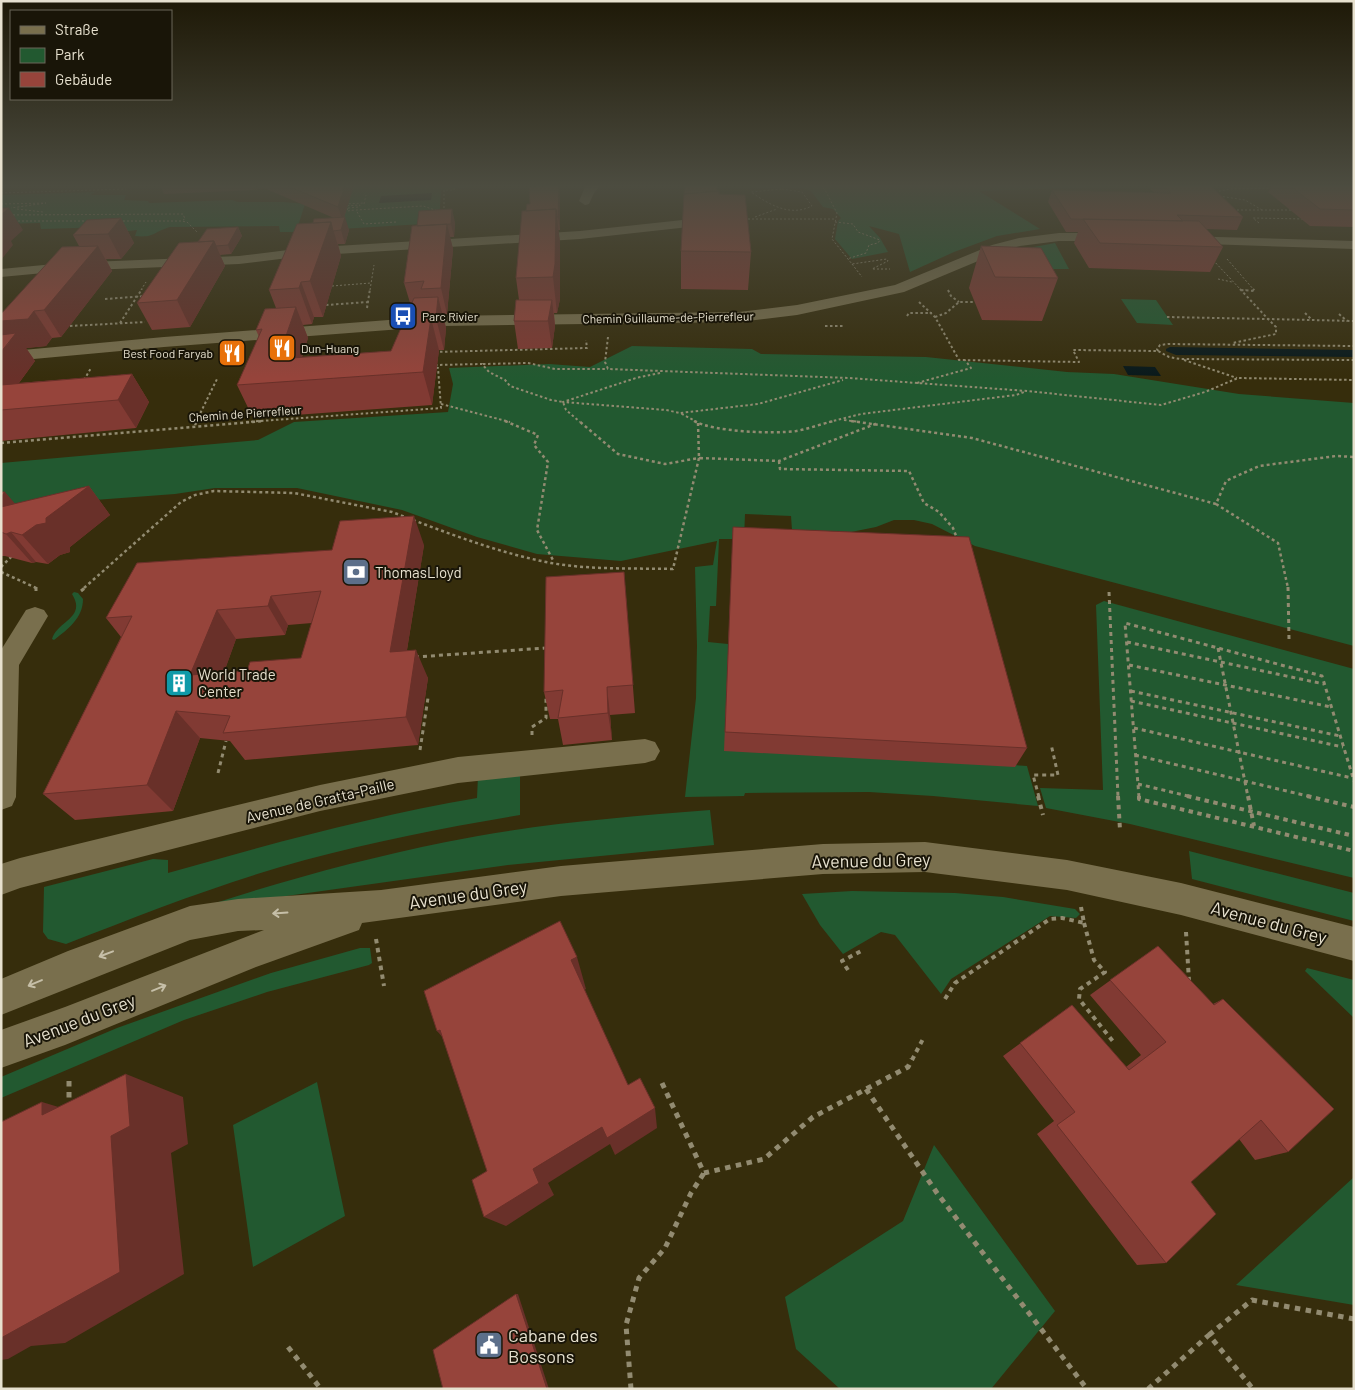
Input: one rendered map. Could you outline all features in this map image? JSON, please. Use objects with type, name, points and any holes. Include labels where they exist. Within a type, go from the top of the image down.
[{"type":"street","points":[[1,274],[75,267],[239,260],[339,250]]},
{"type":"street","name":"Chemin Guillaume-de-Pierrefleur","points":[[1,357],[440,321],[738,317],[797,310],[899,289],[993,250]]},
{"type":"street","points":[[1,797],[6,665],[36,603]]},
{"type":"street","name":"Avenue de Gratta-Paille","points":[[1,880],[31,870],[320,798],[458,770],[645,752]]},
{"type":"street","name":"Avenue du Grey","points":[[1,1050],[256,950],[561,881],[823,859],[925,857],[1024,868],[1115,884],[1218,908],[1354,944]]},
{"type":"street","name":"Avenue du Grey","points":[[1,997],[68,969],[190,923],[238,915],[379,923]]},
{"type":"path","points":[[840,250],[866,280]]},
{"type":"path","points":[[847,259],[866,253],[867,250]]},
{"type":"path","points":[[1207,254],[1276,327],[1276,334],[1268,337],[1224,345]]},
{"type":"path","points":[[852,264],[887,259],[888,261],[872,268],[890,270],[885,273]]},
{"type":"path","points":[[326,305],[368,304],[373,271]]},
{"type":"path","points":[[1218,279],[1233,282]]},
{"type":"path","points":[[332,286],[371,283]]},
{"type":"path","points":[[120,323],[144,286]]},
{"type":"path","points":[[948,290],[951,296],[959,302],[978,302]]},
{"type":"path","points":[[105,298],[146,296]]},
{"type":"path","points":[[918,301],[936,317],[958,360],[1079,362],[1073,350],[1158,351],[1169,358],[1180,359],[1354,360]]},
{"type":"path","points":[[936,317],[946,313],[959,302]]},
{"type":"path","points":[[907,316],[909,313],[933,313]]},
{"type":"path","points":[[1305,313],[1312,320]]},
{"type":"path","points":[[1339,314],[1347,321]]},
{"type":"path","points":[[1168,317],[1354,322]]},
{"type":"path","points":[[70,326],[139,321],[147,323]]},
{"type":"path","points":[[608,336],[606,362],[608,369]]},
{"type":"path","points":[[432,352],[587,348],[586,340]]},
{"type":"path","points":[[1158,351],[1158,347],[1164,344],[1354,346]]},
{"type":"path","points":[[1180,359],[1238,378],[1354,380]]},
{"type":"path","points":[[914,384],[971,368],[965,360]]},
{"type":"path","points":[[554,562],[537,530],[548,462],[534,445],[538,435],[512,423],[441,404],[438,368],[429,365],[528,363],[555,369],[608,369],[849,378],[1027,391],[1162,404],[1205,392],[1238,378]]},
{"type":"path","points":[[482,364],[489,372],[505,380],[510,386],[551,400],[680,412],[736,408],[769,402],[806,389],[849,378]]},
{"type":"path","points":[[83,383],[90,371]]},
{"type":"path","points":[[563,402],[636,378],[665,372]]},
{"type":"path","points":[[195,426],[218,379]]},
{"type":"path","points":[[680,412],[698,422],[744,431],[795,431],[844,420],[860,414],[1016,395],[1027,391]]},
{"type":"path","points":[[563,402],[566,410],[618,454],[665,464],[699,458],[779,461],[879,423]]},
{"type":"path","name":"Chemin de Pierrefleur","points":[[1,443],[76,435],[441,408],[441,404]]},
{"type":"path","points":[[844,420],[879,423],[972,438],[1216,504],[1278,543],[1288,581],[1289,639]]},
{"type":"path","points":[[81,591],[180,502],[195,495],[214,491],[294,493],[392,512],[471,542],[520,556],[572,566],[673,569],[699,458],[698,422]]},
{"type":"path","points":[[1216,504],[1226,481],[1260,466],[1336,456],[1354,457]]},
{"type":"path","points":[[779,461],[780,469],[909,471],[924,503],[940,512],[953,528],[958,542]]},
{"type":"path","points":[[1,567],[18,550]]},
{"type":"path","points":[[1,572],[36,587],[36,603]]},
{"type":"path","points":[[1109,592],[1120,830]]},
{"type":"path","points":[[1134,728],[1353,779],[1322,676],[1125,623],[1139,798],[1354,851]]},
{"type":"path","points":[[546,640],[546,658]]},
{"type":"path","points":[[1127,642],[1324,684]]},
{"type":"path","points":[[412,658],[546,648]]},
{"type":"path","points":[[1218,648],[1254,827]]},
{"type":"path","points":[[1128,665],[1331,707]]},
{"type":"path","points":[[532,743],[532,727],[546,718],[546,688]]},
{"type":"path","points":[[1130,691],[1340,736]]},
{"type":"path","points":[[420,754],[428,698]]},
{"type":"path","points":[[1131,701],[1344,748]]},
{"type":"path","points":[[218,773],[226,741]]},
{"type":"path","points":[[1043,814],[1033,775],[1058,775],[1052,744]]},
{"type":"path","points":[[1135,755],[1354,807]]},
{"type":"path","points":[[1138,784],[1354,836]]},
{"type":"path","points":[[1081,906],[1094,960],[1105,972],[1080,989],[1079,999],[1115,1044]]},
{"type":"path","points":[[945,999],[955,983],[1050,919],[1062,918],[1084,923]]},
{"type":"path","points":[[379,923],[384,986]]},
{"type":"path","points":[[1185,930],[1190,989]]},
{"type":"path","points":[[848,970],[842,961],[863,950]]},
{"type":"path","points":[[631,1389],[626,1325],[639,1278],[665,1248],[690,1193],[704,1173],[764,1160],[813,1117],[908,1067],[924,1037]]},
{"type":"path","points":[[69,1081],[70,1109]]},
{"type":"path","points":[[662,1083],[704,1173]]},
{"type":"path","points":[[866,1089],[937,1193],[1087,1389]]},
{"type":"path","points":[[1148,1389],[1209,1334],[1252,1300],[1354,1319]]},
{"type":"path","points":[[1209,1334],[1253,1389]]},
{"type":"path","points":[[288,1348],[321,1389]]},
{"type":"green space","points":[[844,250],[887,250],[888,252],[852,259]]},
{"type":"green space","points":[[904,250],[960,250],[954,252],[910,272]]},
{"type":"green space","points":[[1018,250],[1059,250],[1069,269],[1014,269]]},
{"type":"green space","points":[[1121,299],[1156,300],[1173,325],[1137,323]]},
{"type":"green space","points":[[632,346],[752,349],[761,354],[926,357],[1067,372],[1114,374],[1239,394],[1354,403],[1354,646],[975,546],[932,524],[914,520],[894,520],[876,527],[851,532],[792,530],[791,516],[745,514],[744,539],[719,539],[716,606],[710,606],[708,642],[728,644],[1014,765],[1027,766],[1038,806],[869,792],[745,793],[744,796],[685,797],[696,698],[695,567],[713,565],[717,541],[621,561],[537,554],[477,537],[402,510],[297,488],[215,488],[175,494],[1,507],[1,463],[258,440],[294,422],[448,412],[453,384],[449,368],[549,364],[590,367]]},
{"type":"green space","points":[[74,592],[78,593],[83,599],[78,617],[54,640],[52,639],[55,633],[74,614],[76,602],[72,594]]},
{"type":"green space","points":[[1104,601],[1354,669],[1354,878],[1130,824],[1046,808],[1040,788],[1103,790],[1096,605]]},
{"type":"green space","points":[[520,773],[520,815],[412,835],[305,860],[215,888],[66,944],[48,939],[43,932],[44,887],[153,859],[168,860],[168,873],[360,822],[477,798],[478,776]]},
{"type":"green space","points":[[710,810],[714,845],[508,865],[200,908],[322,871],[446,842],[512,830],[611,818]]},
{"type":"green space","points":[[1189,851],[1354,893],[1354,921],[1192,879]]},
{"type":"green space","points":[[852,891],[955,893],[1003,897],[1075,909],[1080,914],[1076,918],[1050,916],[951,979],[941,994],[895,935],[881,932],[843,954],[820,925],[802,894]]},
{"type":"green space","points":[[360,948],[370,948],[372,963],[369,965],[267,992],[184,1020],[1,1098],[1,1077],[117,1028],[271,973]]},
{"type":"green space","points":[[1307,968],[1354,980],[1354,1018],[1305,971]]},
{"type":"green space","points":[[317,1082],[345,1216],[253,1267],[233,1125]]},
{"type":"green space","points":[[934,1145],[1055,1311],[991,1389],[840,1389],[796,1349],[785,1297],[903,1221]]},
{"type":"green space","points":[[1354,1177],[1354,1305],[1236,1285]]},
{"type":"shaded area","points":[[1170,347],[1354,350],[1354,357],[1176,355],[1166,351]]},
{"type":"shaded area","points":[[1123,366],[1155,367],[1161,376],[1128,375]]},
{"type":"building","points":[[59,250],[95,250],[44,310],[34,311],[28,319],[1,321],[1,314]]},
{"type":"building","points":[[174,250],[208,250],[177,300],[137,303]]},
{"type":"building","points":[[286,250],[321,250],[310,281],[301,282],[299,288],[269,290]]},
{"type":"building","points":[[409,250],[445,250],[441,288],[421,289],[424,281],[404,283]]},
{"type":"building","points":[[519,250],[555,250],[553,277],[516,278]]},
{"type":"building","points":[[751,250],[751,252],[681,251]]},
{"type":"building","points":[[983,250],[1042,250],[1058,278],[995,277]]},
{"type":"building","points":[[438,297],[436,318],[431,318],[423,372],[237,385],[262,329],[256,330],[265,309],[296,307],[278,359],[391,351],[414,298]]},
{"type":"building","points":[[516,300],[552,300],[548,321],[514,321]]},
{"type":"building","points":[[16,333],[1,352],[1,335]]},
{"type":"building","points":[[132,374],[118,400],[1,410],[1,385]]},
{"type":"building","points":[[89,486],[46,518],[46,523],[36,525],[22,535],[1,532],[1,507]]},
{"type":"building","points":[[414,516],[390,652],[416,650],[406,717],[223,733],[230,716],[176,711],[147,785],[43,794],[132,616],[106,618],[137,563],[332,550],[340,521]],"holes":[[[321,591],[301,658],[250,662],[247,671],[190,675],[217,610],[268,606],[271,596]]]},
{"type":"building","points":[[733,527],[969,537],[1027,748],[725,732]]},
{"type":"building","points":[[624,572],[633,685],[607,687],[608,713],[558,718],[563,690],[544,692],[546,577]]},
{"type":"building","points":[[560,921],[577,957],[571,960],[628,1085],[640,1078],[655,1108],[607,1138],[602,1127],[533,1169],[539,1183],[484,1217],[472,1180],[487,1171],[440,1030],[437,1031],[424,991]]},
{"type":"building","points":[[1158,946],[1214,1005],[1223,999],[1334,1109],[1288,1152],[1261,1120],[1191,1182],[1216,1214],[1166,1263],[1057,1125],[1075,1112],[1020,1043],[1072,1005],[1129,1070],[1166,1042],[1110,980]]},
{"type":"building","points":[[126,1074],[130,1126],[111,1136],[120,1272],[1,1338],[1,1122],[42,1102],[42,1115]]},
{"type":"building","name":"Cabane des Bossons","points":[[516,1294],[547,1389],[443,1389],[433,1350]]},
{"type":"place","name":"Parc Rivier","points":[[403,316]]},
{"type":"place","name":"Dun-Huang","points":[[282,348]]},
{"type":"place","name":"Best Food Faryab","points":[[232,353]]},
{"type":"place","name":"ThomasLloyd","points":[[356,572]]},
{"type":"place","name":"World Trade Center","points":[[179,683]]},
{"type":"place","name":"Cabane des Bossons","points":[[489,1345]]}]
